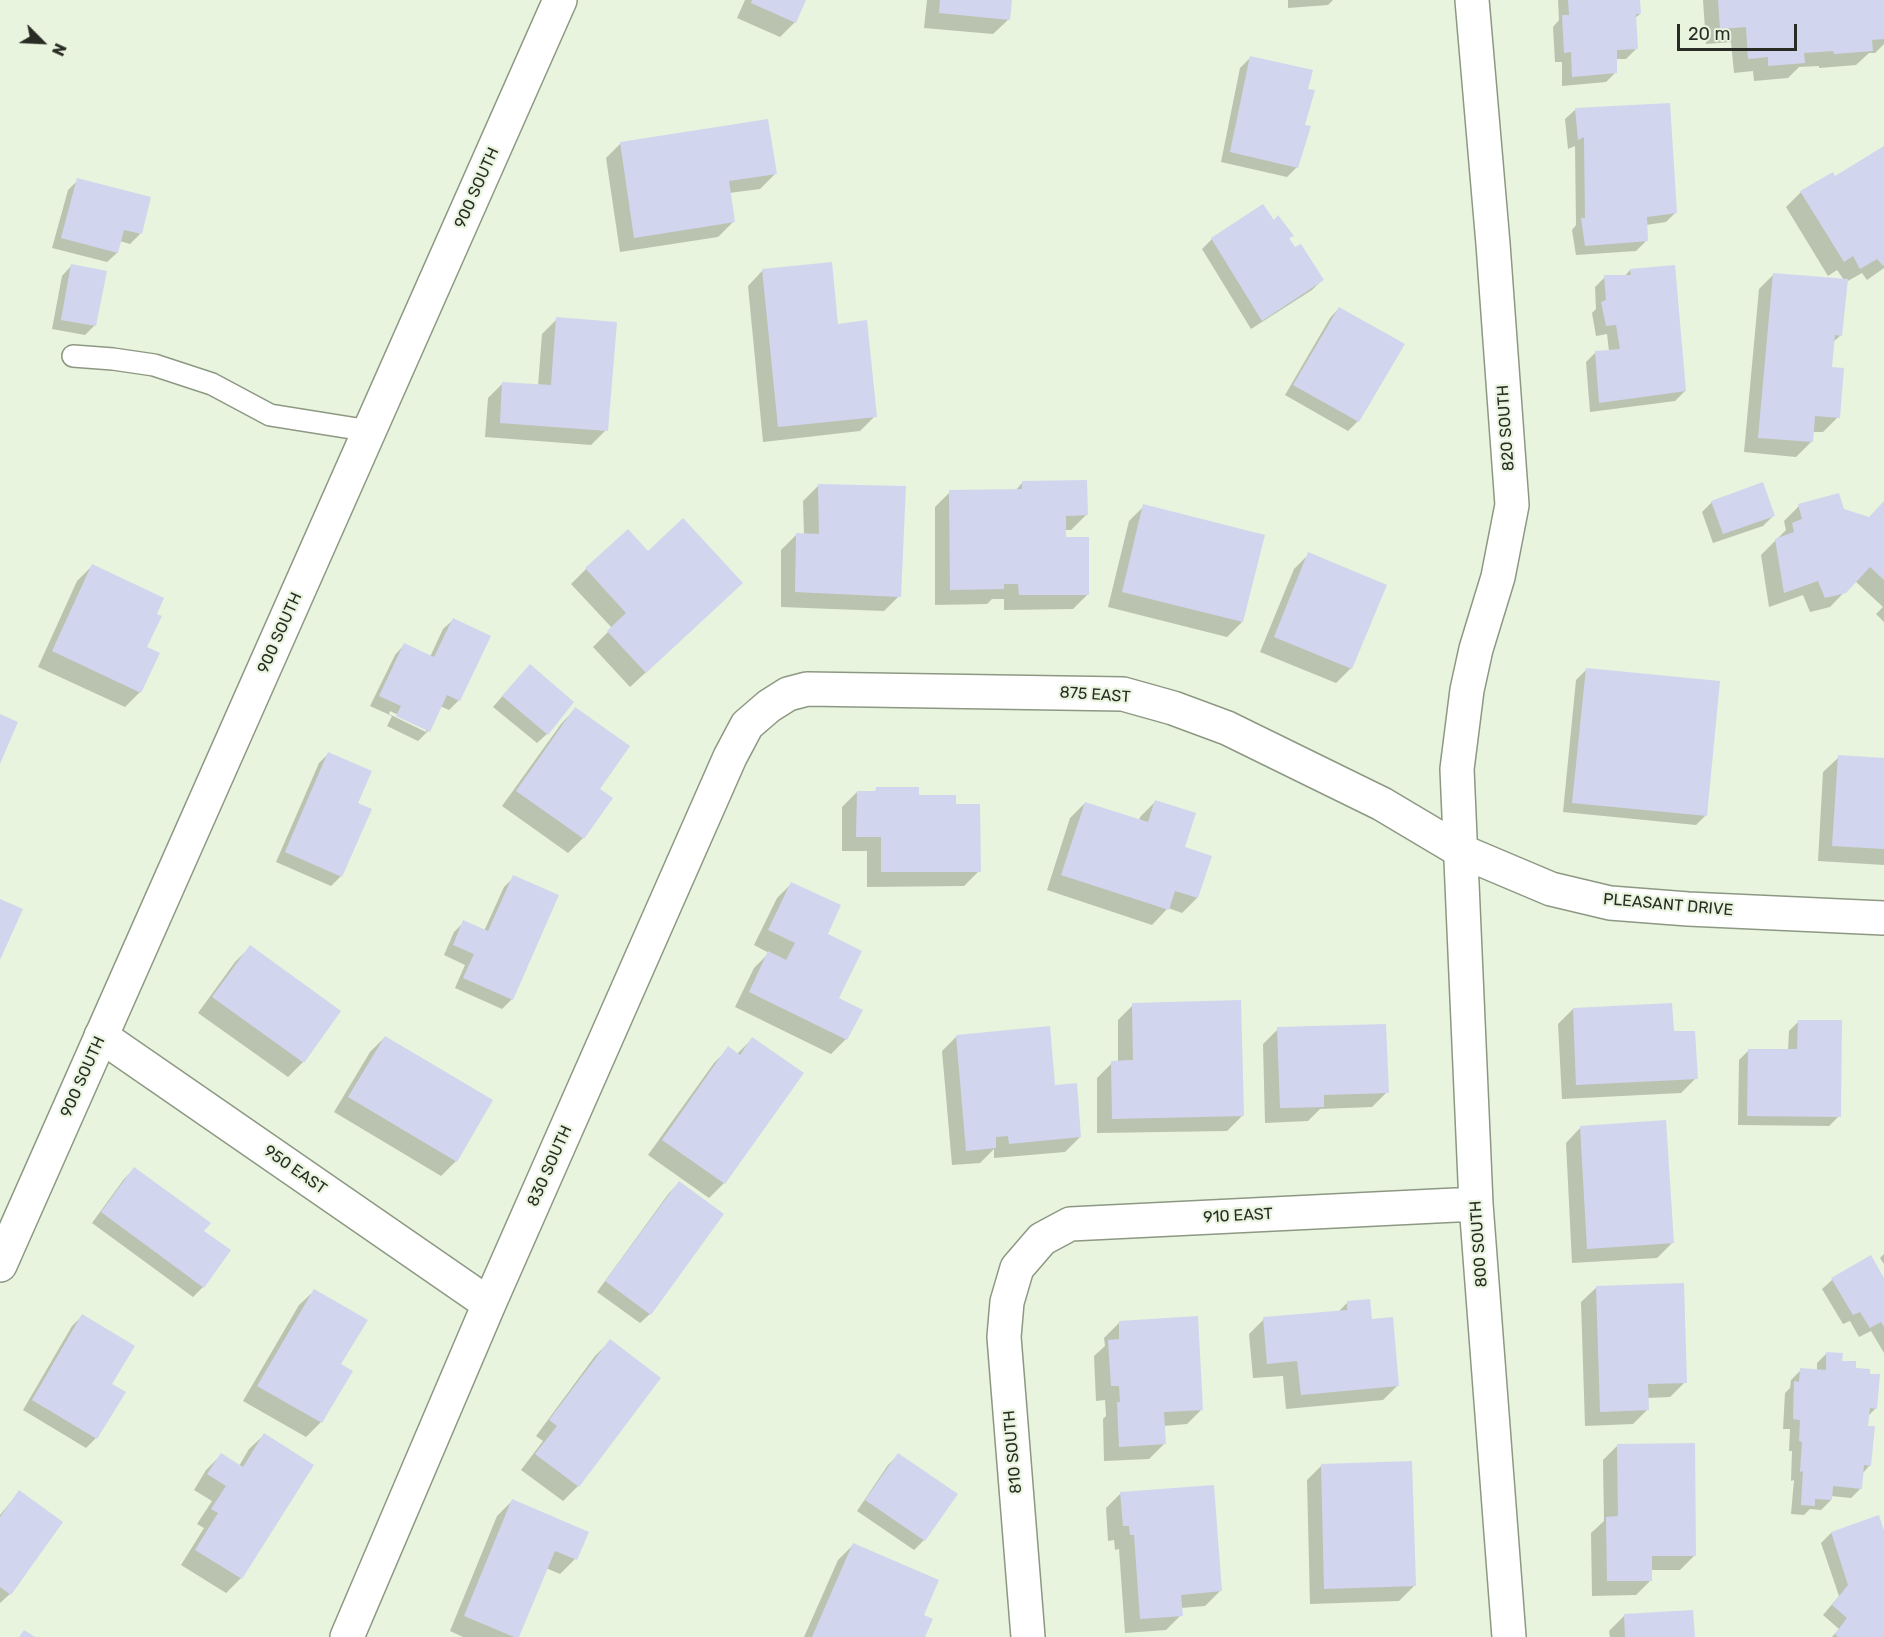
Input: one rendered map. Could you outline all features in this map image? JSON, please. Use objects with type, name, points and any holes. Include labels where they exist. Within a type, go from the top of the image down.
[{"type":"street","name":"900 SOUTH","points":[[0,1265],[560,0]]},
{"type":"street","name":"820 SOUTH","points":[[1461,851],[1456,769],[1467,690],[1476,649],[1498,577],[1512,506],[1472,0]]},
{"type":"street","name":"875 EAST","points":[[769,706],[788,694],[807,689],[1123,694],[1173,708],[1227,728],[1382,804],[1461,851]]},
{"type":"street","name":"830 SOUTH","points":[[347,1637],[489,1304],[730,757],[747,725],[769,706]]},
{"type":"street","name":"PLEASANT DRIVE","points":[[1461,851],[1551,889],[1610,903],[1884,918]]},
{"type":"street","name":"800 SOUTH","points":[[1461,851],[1476,1204],[1509,1637]]},
{"type":"street","name":"950 EAST","points":[[101,1036],[489,1304]]},
{"type":"street","name":"910 EAST","points":[[1017,1268],[1042,1239],[1070,1224],[1476,1204]]},
{"type":"street","name":"810 SOUTH","points":[[1017,1268],[1007,1302],[1004,1336],[1028,1637]]},
{"type":"lane","points":[[73,356],[154,365],[212,384],[270,415],[370,431]]},
{"type":"building","points":[[752,0],[806,0],[796,23],[751,3]]},
{"type":"building","points":[[940,0],[1012,0],[1010,20],[939,13]]},
{"type":"building","points":[[1568,0],[1640,0],[1641,14],[1636,14],[1638,49],[1617,50],[1617,73],[1572,77],[1571,52],[1564,53],[1562,15],[1569,15]]},
{"type":"building","points":[[1718,0],[1884,0],[1884,39],[1872,40],[1873,51],[1834,54],[1833,51],[1804,53],[1805,63],[1768,66],[1768,57],[1748,59],[1746,27],[1720,29]]},
{"type":"building","points":[[1250,56],[1313,70],[1308,89],[1315,90],[1305,125],[1311,126],[1298,168],[1230,152]]},
{"type":"building","points":[[1670,103],[1677,213],[1647,217],[1648,241],[1585,246],[1581,218],[1585,218],[1584,137],[1578,140],[1575,108]]},
{"type":"building","points":[[768,119],[777,174],[729,181],[735,222],[634,238],[620,142]]},
{"type":"building","points":[[1884,146],[1884,265],[1877,259],[1860,269],[1853,256],[1844,262],[1800,191],[1833,172],[1835,176]]},
{"type":"building","points":[[77,178],[151,197],[142,234],[124,230],[118,253],[61,238]]},
{"type":"building","points":[[1263,204],[1274,220],[1278,215],[1294,236],[1289,238],[1295,247],[1301,244],[1324,280],[1262,321],[1211,238]]},
{"type":"building","points":[[832,262],[838,324],[867,320],[877,417],[778,427],[762,269]]},
{"type":"building","points":[[71,264],[107,271],[96,326],[61,320]]},
{"type":"building","points":[[1675,265],[1686,391],[1599,403],[1595,351],[1620,349],[1616,325],[1606,326],[1601,302],[1606,300],[1604,275],[1631,275],[1630,269]]},
{"type":"building","points":[[1773,273],[1848,279],[1842,336],[1835,335],[1832,367],[1844,368],[1840,418],[1815,416],[1813,442],[1758,438]]},
{"type":"building","points":[[1339,307],[1405,344],[1359,422],[1293,385]]},
{"type":"building","points":[[556,317],[617,322],[608,431],[500,423],[502,382],[551,385]]},
{"type":"building","points":[[1087,480],[1088,515],[1066,516],[1066,537],[1089,537],[1089,595],[1019,595],[1018,584],[1004,584],[1004,589],[950,590],[949,490],[1022,489],[1022,481]]},
{"type":"building","points":[[1763,482],[1775,516],[1723,534],[1711,501]]},
{"type":"building","points":[[818,484],[906,486],[901,597],[795,592],[796,533],[819,534]]},
{"type":"building","points":[[1839,493],[1844,509],[1869,517],[1884,501],[1884,580],[1870,567],[1846,593],[1825,598],[1818,581],[1784,593],[1775,539],[1794,532],[1792,523],[1802,519],[1798,504]]},
{"type":"building","points":[[1143,504],[1265,535],[1243,622],[1122,592]]},
{"type":"building","points":[[683,518],[743,583],[646,673],[607,631],[626,613],[585,568],[628,529],[648,551]]},
{"type":"building","points":[[1308,552],[1387,585],[1352,669],[1274,637]]},
{"type":"building","points":[[92,564],[164,598],[157,614],[162,616],[147,647],[160,653],[141,693],[52,651]]},
{"type":"building","points":[[453,618],[491,636],[460,701],[447,695],[430,732],[396,716],[401,706],[379,696],[404,643],[434,657]]},
{"type":"building","points":[[530,664],[574,702],[548,735],[502,696]]},
{"type":"building","points":[[1586,668],[1720,681],[1707,816],[1572,803]]},
{"type":"building","points":[[575,707],[630,746],[600,789],[613,798],[584,839],[516,791]]},
{"type":"building","points":[[0,714],[18,722],[0,764]]},
{"type":"building","points":[[328,752],[372,771],[358,803],[372,809],[342,877],[285,852]]},
{"type":"building","points":[[1838,755],[1884,758],[1884,849],[1832,846]]},
{"type":"building","points":[[876,787],[919,787],[919,795],[956,795],[956,804],[980,804],[981,872],[881,872],[881,837],[856,837],[857,791],[876,791]]},
{"type":"building","points":[[1155,800],[1196,813],[1185,847],[1212,856],[1198,898],[1175,891],[1169,910],[1061,875],[1085,802],[1148,822]]},
{"type":"building","points":[[513,875],[559,895],[513,1000],[463,978],[474,954],[453,945],[463,920],[488,931]]},
{"type":"building","points":[[791,882],[841,905],[828,934],[862,951],[839,998],[863,1010],[847,1040],[749,992],[768,951],[786,960],[795,943],[768,930]]},
{"type":"building","points":[[0,899],[23,909],[0,960]]},
{"type":"building","points":[[250,945],[341,1011],[304,1063],[212,997]]},
{"type":"building","points":[[1241,1000],[1244,1116],[1112,1119],[1111,1061],[1133,1060],[1132,1003]]},
{"type":"building","points":[[1672,1003],[1674,1031],[1695,1031],[1698,1079],[1576,1085],[1573,1008]]},
{"type":"building","points":[[1798,1020],[1842,1020],[1841,1117],[1747,1116],[1748,1049],[1797,1049]]},
{"type":"building","points":[[1386,1024],[1389,1093],[1324,1095],[1324,1107],[1280,1108],[1277,1027]]},
{"type":"building","points":[[1050,1026],[1055,1085],[1077,1083],[1081,1137],[1009,1144],[1008,1136],[996,1137],[996,1148],[966,1151],[956,1035]]},
{"type":"building","points":[[385,1036],[493,1100],[457,1162],[348,1097]]},
{"type":"building","points":[[752,1037],[804,1073],[725,1184],[662,1140],[728,1046],[740,1055]]},
{"type":"building","points":[[1666,1120],[1674,1243],[1587,1249],[1580,1126]]},
{"type":"building","points":[[134,1167],[211,1223],[204,1231],[231,1250],[204,1288],[101,1212]]},
{"type":"building","points":[[679,1181],[724,1214],[651,1315],[605,1281]]},
{"type":"building","points":[[1871,1255],[1884,1278],[1884,1327],[1881,1322],[1870,1328],[1860,1312],[1853,1315],[1831,1278]]},
{"type":"building","points":[[1684,1283],[1687,1383],[1648,1384],[1649,1410],[1600,1412],[1596,1286]]},
{"type":"building","points":[[314,1289],[368,1320],[341,1364],[353,1371],[322,1423],[257,1386]]},
{"type":"building","points":[[1370,1299],[1372,1319],[1393,1317],[1399,1386],[1301,1395],[1297,1361],[1267,1364],[1263,1317],[1347,1310],[1347,1301]]},
{"type":"building","points":[[82,1314],[135,1346],[112,1384],[126,1392],[97,1439],[32,1400]]},
{"type":"building","points":[[1198,1316],[1203,1410],[1164,1412],[1166,1444],[1119,1447],[1117,1402],[1120,1402],[1119,1386],[1111,1386],[1108,1340],[1119,1339],[1119,1321]]},
{"type":"building","points":[[610,1339],[661,1378],[579,1487],[535,1454],[557,1426],[549,1420]]},
{"type":"building","points":[[1826,1352],[1843,1353],[1842,1361],[1856,1361],[1856,1368],[1870,1369],[1870,1374],[1880,1374],[1877,1409],[1870,1408],[1868,1426],[1875,1426],[1871,1466],[1864,1465],[1862,1489],[1833,1486],[1832,1500],[1815,1499],[1815,1506],[1801,1505],[1802,1442],[1799,1441],[1800,1420],[1793,1419],[1794,1381],[1799,1382],[1800,1368],[1826,1370]]},
{"type":"building","points":[[264,1433],[314,1465],[242,1579],[195,1550],[218,1513],[211,1509],[226,1486],[207,1474],[221,1453],[243,1467]]},
{"type":"building","points":[[1695,1443],[1696,1556],[1652,1556],[1652,1581],[1607,1581],[1606,1517],[1618,1516],[1617,1444]]},
{"type":"building","points":[[898,1453],[958,1494],[925,1541],[865,1500]]},
{"type":"building","points":[[1412,1461],[1416,1586],[1324,1589],[1321,1464]]},
{"type":"building","points":[[1214,1485],[1222,1591],[1181,1595],[1183,1616],[1140,1619],[1134,1535],[1130,1535],[1129,1526],[1123,1526],[1120,1492]]},
{"type":"building","points":[[19,1490],[63,1522],[11,1595],[0,1587],[0,1517]]},
{"type":"building","points":[[512,1499],[589,1532],[577,1560],[555,1551],[519,1637],[464,1616]]},
{"type":"building","points":[[1879,1515],[1884,1531],[1884,1637],[1838,1637],[1835,1634],[1847,1618],[1832,1605],[1848,1585],[1831,1532]]},
{"type":"building","points":[[853,1543],[939,1580],[924,1615],[933,1619],[925,1637],[812,1637]]},
{"type":"building","points":[[1693,1610],[1695,1637],[1625,1637],[1624,1614]]},
{"type":"building","points":[[24,1630],[35,1637],[19,1637]]}]
